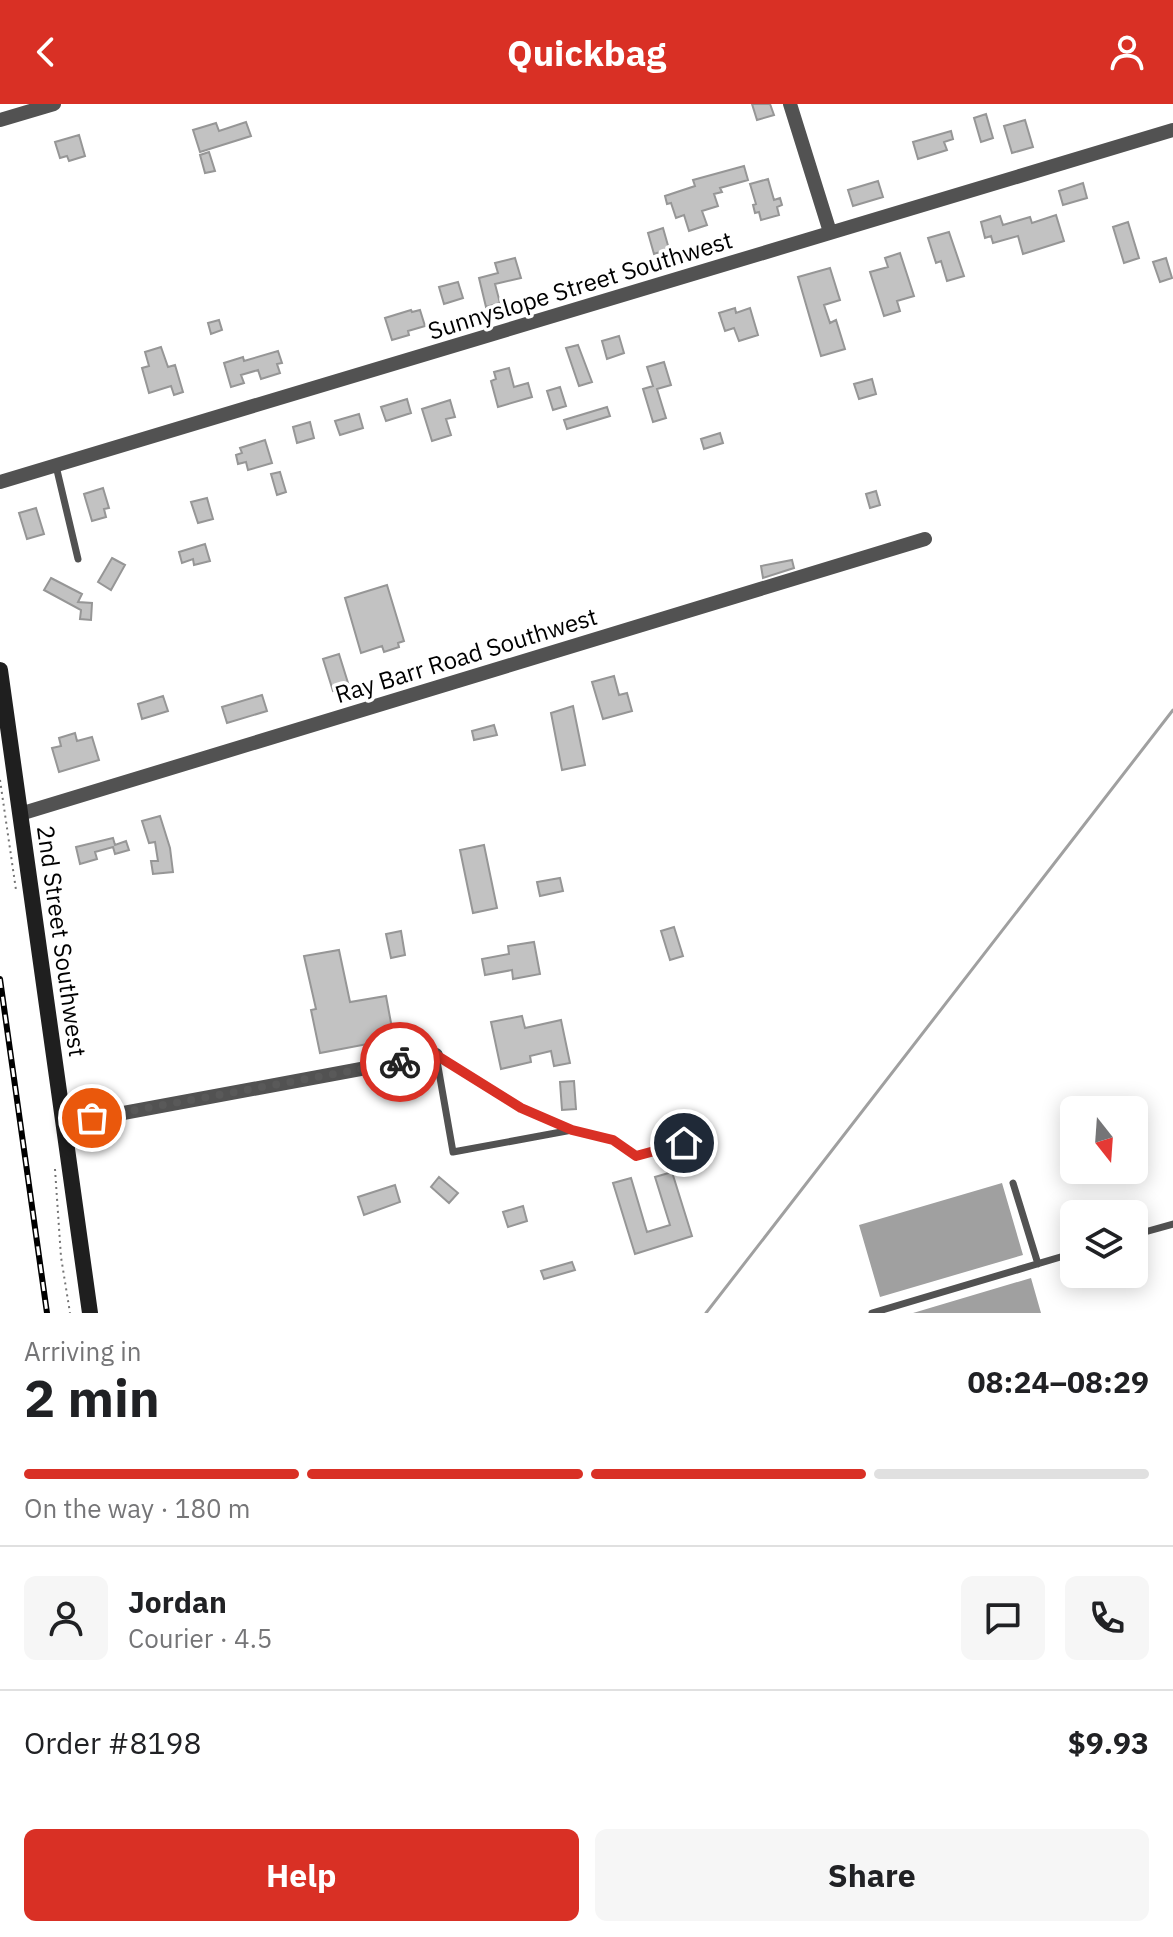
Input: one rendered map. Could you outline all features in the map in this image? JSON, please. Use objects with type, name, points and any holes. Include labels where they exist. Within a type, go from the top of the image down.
[{"type":"street","points":[[0,120],[54,104]]},
{"type":"street","points":[[790,104],[830,232]]},
{"type":"street","name":"Sunnyslope Street Southwest","points":[[0,482],[1173,130]]},
{"type":"street","name":"Ray Barr Road Southwest","points":[[20,814],[925,539]]},
{"type":"street","name":"2nd Street Southwest","points":[[0,670],[90,1313]]},
{"type":"street","points":[[64,1124],[436,1055]]},
{"type":"lane","points":[[56,466],[78,559]]},
{"type":"lane","points":[[436,1055],[453,1152],[572,1130]]},
{"type":"lane","points":[[436,1055],[521,1108],[572,1130],[613,1140],[636,1156],[684,1143]]},
{"type":"lane","points":[[1013,1183],[1038,1264]]},
{"type":"lane","points":[[1148,1231],[1173,1224]]},
{"type":"lane","points":[[872,1313],[1060,1257]]},
{"type":"path","points":[[0,780],[16,893]]},
{"type":"path","points":[[54,1165],[61,1257],[70,1313]]},
{"type":"shaded area","points":[[1002,1183],[1023,1255],[880,1297],[859,1225]]},
{"type":"shaded area","points":[[1031,1278],[1041,1313],[913,1313]]},
{"type":"building","points":[[752,104],[770,104],[774,115],[757,120]]},
{"type":"building","points":[[986,114],[993,138],[981,142],[974,118]]},
{"type":"building","points":[[1025,120],[1033,147],[1012,153],[1004,126]]},
{"type":"building","points":[[246,122],[251,136],[200,152],[193,130],[216,123],[219,131]]},
{"type":"building","points":[[951,131],[953,139],[944,142],[947,150],[918,159],[913,142]]},
{"type":"building","points":[[79,135],[85,156],[69,161],[67,156],[60,158],[55,142]]},
{"type":"building","points":[[209,152],[215,171],[205,173],[200,155]]},
{"type":"building","points":[[744,166],[748,180],[720,188],[722,192],[714,194],[718,206],[702,211],[707,225],[689,231],[684,215],[676,218],[671,203],[667,204],[665,196],[695,186],[693,180]]},
{"type":"building","points":[[768,179],[774,200],[780,198],[782,205],[777,207],[779,215],[761,220],[759,212],[755,213],[753,205],[756,204],[750,184]]},
{"type":"building","points":[[878,181],[883,197],[853,206],[848,190]]},
{"type":"building","points":[[1083,183],[1087,198],[1063,205],[1059,191]]},
{"type":"building","points":[[1056,215],[1064,241],[1023,254],[1018,236],[993,243],[991,236],[985,238],[981,222],[1000,216],[1003,225],[1030,217],[1032,223]]},
{"type":"building","points":[[1128,222],[1139,258],[1124,263],[1113,227]]},
{"type":"building","points":[[663,228],[669,249],[654,254],[648,233]]},
{"type":"building","points":[[949,232],[964,276],[947,281],[941,261],[936,263],[928,238]]},
{"type":"building","points":[[900,253],[914,296],[897,301],[900,311],[884,316],[870,272],[888,267],[885,258]]},
{"type":"building","points":[[515,258],[521,278],[495,284],[500,303],[486,307],[479,278],[498,273],[495,263]]},
{"type":"building","points":[[1166,258],[1172,278],[1160,282],[1153,262]]},
{"type":"building","points":[[830,268],[840,300],[824,305],[830,323],[836,320],[845,349],[821,356],[798,277]]},
{"type":"building","points":[[458,282],[463,298],[444,304],[439,287]]},
{"type":"building","points":[[735,308],[736,313],[750,308],[758,335],[739,341],[734,328],[725,331],[719,313]]},
{"type":"building","points":[[420,310],[425,326],[392,340],[385,318]]},
{"type":"building","points":[[219,320],[222,330],[211,334],[208,323]]},
{"type":"building","points":[[619,336],[624,353],[607,359],[602,341]]},
{"type":"building","points":[[578,345],[592,382],[579,386],[566,348]]},
{"type":"building","points":[[161,347],[168,367],[175,365],[183,392],[174,395],[171,386],[149,393],[142,368],[149,366],[145,352]]},
{"type":"building","points":[[278,351],[282,363],[277,364],[280,373],[261,379],[258,370],[241,375],[244,383],[231,387],[224,363]]},
{"type":"building","points":[[664,362],[671,385],[657,389],[666,418],[653,422],[643,389],[653,386],[647,367]]},
{"type":"building","points":[[509,368],[514,387],[528,383],[532,397],[498,407],[491,381],[496,379],[494,372]]},
{"type":"building","points":[[872,379],[876,394],[859,399],[854,384]]},
{"type":"building","points":[[560,387],[566,406],[553,410],[547,391]]},
{"type":"building","points":[[407,399],[411,413],[386,421],[381,407]]},
{"type":"building","points":[[450,400],[455,417],[446,419],[451,435],[432,441],[422,409]]},
{"type":"building","points":[[607,407],[610,416],[567,429],[564,420]]},
{"type":"building","points":[[359,414],[363,428],[340,435],[335,421]]},
{"type":"building","points":[[310,422],[314,438],[297,443],[293,427]]},
{"type":"building","points":[[720,433],[723,443],[704,449],[701,439]]},
{"type":"building","points":[[265,440],[272,463],[248,470],[246,462],[238,464],[236,455],[242,453],[240,448]]},
{"type":"building","points":[[280,472],[286,492],[277,495],[271,474]]},
{"type":"building","points":[[103,488],[109,508],[104,509],[106,517],[92,521],[84,494]]},
{"type":"building","points":[[876,491],[880,505],[870,508],[866,494]]},
{"type":"building","points":[[207,498],[213,519],[198,523],[191,502]]},
{"type":"building","points":[[36,508],[44,534],[27,539],[19,513]]},
{"type":"building","points":[[205,544],[210,561],[194,565],[193,559],[182,563],[179,552]]},
{"type":"building","points":[[112,558],[125,565],[111,590],[98,582]]},
{"type":"building","points":[[792,560],[794,568],[763,578],[761,566]]},
{"type":"building","points":[[51,578],[82,594],[78,602],[92,603],[91,620],[80,619],[81,610],[44,590]]},
{"type":"building","points":[[387,585],[404,641],[398,643],[399,647],[384,652],[382,646],[361,653],[345,598]]},
{"type":"building","points":[[339,654],[349,686],[333,691],[323,659]]},
{"type":"building","points":[[614,676],[619,695],[627,693],[632,711],[603,719],[592,682]]},
{"type":"building","points":[[262,695],[267,711],[227,723],[222,707]]},
{"type":"building","points":[[163,696],[168,711],[142,719],[138,704]]},
{"type":"building","points":[[573,706],[585,765],[562,770],[551,713]]},
{"type":"building","points":[[494,725],[497,735],[474,740],[472,731]]},
{"type":"building","points":[[75,733],[77,741],[92,737],[99,760],[59,772],[52,748],[61,746],[59,738]]},
{"type":"building","points":[[160,816],[170,848],[173,872],[153,874],[151,861],[158,861],[155,842],[149,843],[142,821]]},
{"type":"building","points":[[113,838],[115,845],[126,841],[129,850],[115,854],[113,847],[95,852],[97,859],[80,864],[76,847]]},
{"type":"building","points":[[484,845],[497,908],[473,913],[460,850]]},
{"type":"building","points":[[560,878],[563,891],[540,896],[537,882]]},
{"type":"building","points":[[674,927],[683,956],[670,960],[661,931]]},
{"type":"building","points":[[401,931],[405,955],[391,958],[386,934]]},
{"type":"building","points":[[534,942],[540,974],[513,979],[512,970],[485,975],[482,959],[509,954],[508,946]]},
{"type":"building","points":[[339,950],[350,1002],[386,996],[394,1039],[320,1053],[311,1010],[316,1009],[304,956]]},
{"type":"building","points":[[522,1016],[525,1028],[561,1020],[570,1063],[554,1066],[551,1051],[530,1056],[531,1062],[501,1069],[491,1022]]},
{"type":"building","points":[[574,1081],[576,1109],[562,1110],[560,1082]]},
{"type":"building","points":[[672,1172],[692,1236],[635,1254],[613,1183],[631,1178],[647,1232],[670,1225],[655,1177]]},
{"type":"building","points":[[439,1177],[458,1193],[449,1203],[431,1187]]},
{"type":"building","points":[[395,1185],[400,1202],[364,1215],[358,1197]]},
{"type":"building","points":[[523,1206],[527,1221],[508,1227],[503,1212]]},
{"type":"building","points":[[572,1262],[575,1270],[544,1279],[541,1271]]},
{"type":"waterway","points":[[706,1313],[1173,710]]},
{"type":"railway","points":[[0,979],[47,1313]]},
{"type":"way so far","points":[[92,1118],[400,1062]]},
{"type":"route","points":[[400,1062],[436,1055],[521,1108],[572,1130],[613,1140],[636,1156],[684,1143]]}]
